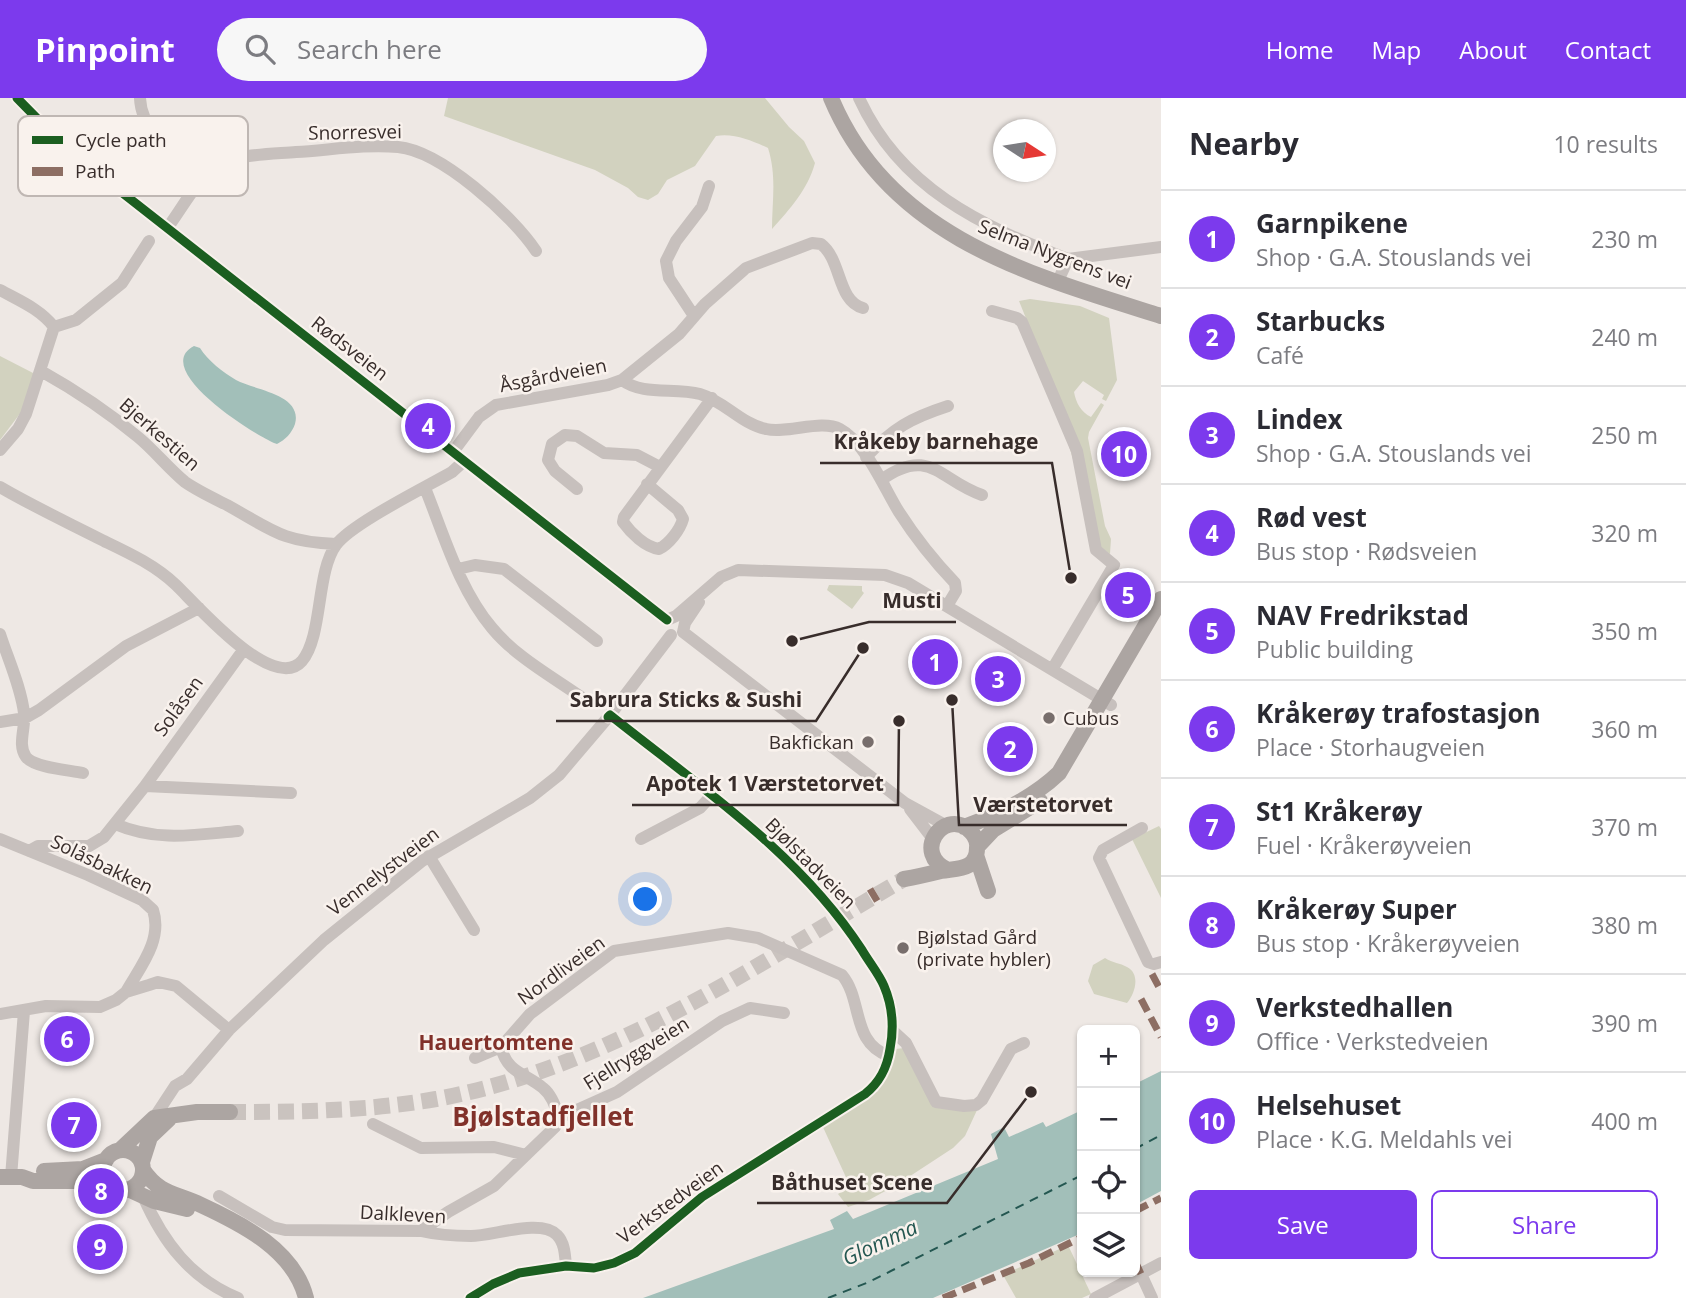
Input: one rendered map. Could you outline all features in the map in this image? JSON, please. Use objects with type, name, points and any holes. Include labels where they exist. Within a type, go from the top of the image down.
[{"type":"main road","name":"Selma Nygrens vei","points":[[831,98],[867,161],[893,191],[928,220],[971,246],[1058,281],[1161,316]]},
{"type":"main road","points":[[1161,598],[1106,702],[1064,782],[1040,801],[993,830],[970,864],[955,870],[904,879],[932,844],[936,833],[947,826],[964,827],[988,818],[1049,782],[1059,773],[1106,702],[1161,620]]},
{"type":"main road","points":[[932,844],[937,862],[988,891],[972,833],[964,827]]},
{"type":"main road","points":[[107,1181],[104,1169],[113,1155],[154,1118],[197,1112],[230,1112]]},
{"type":"main road","points":[[136,1193],[150,1137],[177,1114]]},
{"type":"main road","points":[[11,1177],[33,1171],[83,1169],[113,1155],[135,1154],[153,1182],[164,1191],[202,1205],[244,1227],[271,1246],[294,1272],[306,1295]]},
{"type":"main road","points":[[11,1177],[33,1181],[107,1181],[117,1188],[171,1205],[200,1213],[217,1214]]},
{"type":"street","name":"Rødsveien","points":[[17,98],[35,116]]},
{"type":"street","points":[[140,98],[143,116]]},
{"type":"street","points":[[859,98],[867,115],[912,174],[960,211],[1068,259],[1161,247]]},
{"type":"street","name":"Snorresvei","points":[[248,158],[344,149],[400,147],[419,151],[488,199],[526,235],[536,251]]},
{"type":"street","points":[[694,316],[669,278],[666,261],[676,241],[702,207],[709,186]]},
{"type":"street","name":"Rødsveien","points":[[127,196],[905,803]]},
{"type":"street","name":"Snorresvei","points":[[168,228],[191,196]]},
{"type":"street","points":[[54,327],[76,320],[122,283],[149,242]]},
{"type":"street","points":[[622,380],[679,334],[722,287],[746,268],[773,256],[817,243],[826,247],[829,252],[849,300],[863,309]]},
{"type":"street","points":[[1058,281],[1068,259]]},
{"type":"street","points":[[0,290],[35,308],[54,327]]},
{"type":"street","points":[[992,311],[1017,317],[1022,322],[1077,450],[1096,550],[1114,565],[1053,668]]},
{"type":"street","points":[[0,450],[18,429],[26,414],[54,327]]},
{"type":"street","name":"Bjerkestien","points":[[41,371],[63,383],[137,436],[170,469],[196,489],[279,535],[307,543],[336,544]]},
{"type":"street","name":"Åsgårdveien","points":[[453,452],[480,416],[496,405],[608,385],[622,380],[633,387],[688,391],[712,398],[752,424],[765,429],[785,431],[825,426],[839,429],[848,435],[866,457],[913,532],[955,583],[956,591],[947,606]]},
{"type":"street","points":[[647,484],[678,510],[683,519],[681,527],[666,545],[659,549],[649,546],[623,522],[647,484],[712,398]]},
{"type":"street","points":[[866,457],[900,426],[920,415],[948,407]]},
{"type":"street","points":[[578,489],[555,471],[548,460],[552,444],[565,435],[577,436],[604,453],[637,455],[660,467]]},
{"type":"street","points":[[0,488],[142,560],[173,582],[244,649],[275,668],[291,668],[300,663],[309,648],[328,565],[336,544],[358,527],[452,472],[464,461]]},
{"type":"street","points":[[881,480],[906,467],[931,467],[982,495]]},
{"type":"street","points":[[425,488],[468,593],[493,630],[509,645],[581,697]]},
{"type":"street","points":[[458,569],[475,565],[504,569],[597,641]]},
{"type":"street","name":"Vennelystveien","points":[[154,1118],[175,1086],[187,1079],[229,1030],[324,940],[429,856],[544,789],[566,768],[610,715],[677,625],[720,577],[738,570],[876,574],[899,579],[947,606]]},
{"type":"street","points":[[947,606],[1106,702]]},
{"type":"street","points":[[0,722],[24,718],[66,692],[126,646],[199,607]]},
{"type":"street","points":[[0,634],[24,718],[22,750],[28,759],[40,765],[83,773]]},
{"type":"street","name":"Solåsen","points":[[29,851],[38,846],[89,846],[104,837],[145,786],[244,649]]},
{"type":"street","name":"Bjølstadveien","points":[[610,715],[784,858],[846,926],[884,985],[891,1009],[894,1032],[889,1056],[881,1078],[874,1087]]},
{"type":"street","points":[[145,786],[291,793]]},
{"type":"street","points":[[641,839],[700,808],[711,796]]},
{"type":"street","points":[[905,803],[947,826]]},
{"type":"street","points":[[905,803],[932,844]]},
{"type":"street","points":[[115,824],[152,836],[238,831]]},
{"type":"street","points":[[1142,828],[1102,850],[1099,858],[1148,962],[1156,963]]},
{"type":"street","points":[[0,839],[29,851]]},
{"type":"street","name":"Solåsbakken","points":[[29,851],[130,895],[153,910],[156,932],[153,945],[126,992]]},
{"type":"street","points":[[429,856],[474,930]]},
{"type":"street","name":"Nordliveien","points":[[475,1058],[500,1047],[530,1014],[614,951],[728,933],[758,938],[842,975],[848,982],[863,1034],[873,1047],[889,1056]]},
{"type":"street","points":[[0,1014],[46,1006],[100,1007],[126,992],[158,982],[167,982],[176,986],[229,1030]]},
{"type":"street","name":"Fjellryggveien","points":[[421,1231],[494,1186],[555,1127],[559,1118],[618,1092],[722,1021],[750,1008],[784,1013]]},
{"type":"street","points":[[11,1177],[23,1011]]},
{"type":"street","points":[[894,1032],[905,1043],[930,1094],[936,1102],[946,1105],[976,1105],[982,1100],[1011,1049],[1024,1043]]},
{"type":"street","points":[[500,1047],[510,1068],[545,1089],[559,1118]]},
{"type":"street","name":"Verkstedveien","points":[[470,1298],[519,1273],[566,1266],[594,1268],[614,1263],[635,1253],[702,1197],[874,1087]]},
{"type":"street","points":[[373,1124],[421,1148],[494,1147],[526,1155]]},
{"type":"street","points":[[136,1193],[172,1249],[186,1265],[209,1283],[238,1298]]},
{"type":"street","name":"Dalkleven","points":[[219,1196],[278,1229],[421,1231],[443,1236],[473,1236],[541,1227],[557,1234],[565,1248],[566,1266]]},
{"type":"street","points":[[159,1227],[171,1205]]},
{"type":"street","points":[[1152,1298],[1140,1274],[1161,1264]]},
{"type":"street","points":[[1095,1298],[1134,1277]]},
{"type":"green space","points":[[448,98],[765,98],[804,141],[815,163],[803,190],[772,229],[771,159],[768,148],[756,143],[737,137],[716,136],[695,166],[667,180],[658,194],[648,200],[638,197],[628,188],[595,170],[444,116]]},
{"type":"green space","points":[[1030,299],[1080,306],[1109,318],[1117,380],[1106,401],[1102,399],[1104,395],[1083,381],[1074,392],[1079,407],[1091,417],[1101,403],[1104,405],[1088,438],[1105,526],[1111,539],[1110,554],[1100,547],[1042,358],[1019,301]]},
{"type":"green space","points":[[0,356],[35,374],[25,407],[0,440]]},
{"type":"green space","points":[[829,585],[862,586],[864,593],[852,609],[827,590]]},
{"type":"green space","points":[[1159,826],[1161,829],[1161,898],[1132,839]]},
{"type":"green space","points":[[1105,958],[1127,967],[1134,974],[1134,989],[1127,1003],[1094,994],[1088,981],[1093,965]]},
{"type":"green space","points":[[905,1048],[931,1103],[978,1108],[965,1136],[953,1148],[898,1184],[869,1200],[848,1207],[838,1194],[850,1186],[822,1125],[878,1091],[895,1049]]},
{"type":"green space","points":[[1068,1245],[1077,1264],[1077,1277],[1083,1277],[1091,1294],[1082,1298],[1016,1298],[1003,1275]]},
{"type":"water","points":[[194,346],[200,348],[216,366],[236,380],[275,394],[292,406],[296,414],[295,424],[288,436],[277,444],[274,443],[246,427],[210,400],[185,370],[184,356]]},
{"type":"water","points":[[1161,1071],[1161,1191],[1140,1202],[1140,1088],[1140,1082]]},
{"type":"water","name":"Glomma","points":[[1077,1112],[1077,1235],[933,1298],[643,1298],[834,1229],[830,1220],[847,1211],[853,1219],[998,1159],[991,1134],[1004,1127],[1009,1137],[1043,1122],[1046,1127]]},
{"type":"ferry route","points":[[1140,1146],[1161,1135]]},
{"type":"ferry route","points":[[828,1298],[869,1282],[1077,1178]]},
{"type":"tunnel","points":[[230,1112],[333,1110],[410,1103],[500,1084],[561,1064],[679,1010],[904,879]]},
{"type":"marked path","points":[[870,889],[879,904]]},
{"type":"marked path","points":[[1152,974],[1160,989]]},
{"type":"marked path","points":[[1141,999],[1161,1037]]},
{"type":"marked path","points":[[1140,1208],[1161,1198]]},
{"type":"marked path","points":[[943,1298],[1029,1263],[1077,1239]]},
{"type":"cycle path","points":[[17,98],[35,116]]},
{"type":"cycle path","points":[[126,196],[667,620]]},
{"type":"cycle path","points":[[470,1298],[519,1273],[566,1266],[594,1268],[614,1263],[635,1253],[702,1197],[865,1094],[879,1079],[889,1056],[892,1025],[887,994],[877,972],[837,915],[809,883],[746,823],[610,715],[608,717]]},
{"type":"place","name":"Rød vest","points":[[428,426]]},
{"type":"place","name":"Helsehuset","points":[[1124,454]]},
{"type":"place","name":"Kråkeby barnehage","points":[[1071,578]]},
{"type":"place","name":"NAV Fredrikstad","points":[[1128,595]]},
{"type":"place","name":"Musti","points":[[792,641]]},
{"type":"place","name":"Sabrura Sticks & Sushi","points":[[863,648]]},
{"type":"place","name":"Garnpikene","points":[[935,662]]},
{"type":"place","name":"Lindex","points":[[998,679]]},
{"type":"place","name":"Værstetorvet","points":[[952,700]]},
{"type":"place","name":"Cubus","points":[[1049,718]]},
{"type":"place","name":"Apotek 1 Værstetorvet","points":[[899,721]]},
{"type":"place","name":"Bakfickan","points":[[868,742]]},
{"type":"place","name":"Starbucks","points":[[1010,749]]},
{"type":"place","name":"Bjølstad Gård (private hybler)","points":[[903,948]]},
{"type":"place","name":"Kråkerøy trafostasjon","points":[[67,1039]]},
{"type":"place","name":"Båthuset Scene","points":[[1031,1092]]},
{"type":"place","name":"St1 Kråkerøy","points":[[74,1125]]},
{"type":"place","name":"Kråkerøy Super","points":[[101,1191]]},
{"type":"place","name":"Verkstedhallen","points":[[100,1247]]},
{"type":"district","name":"Hauertomtene","points":[[496,1043]]},
{"type":"district","name":"Bjølstadfjellet","points":[[543,1117]]}]
